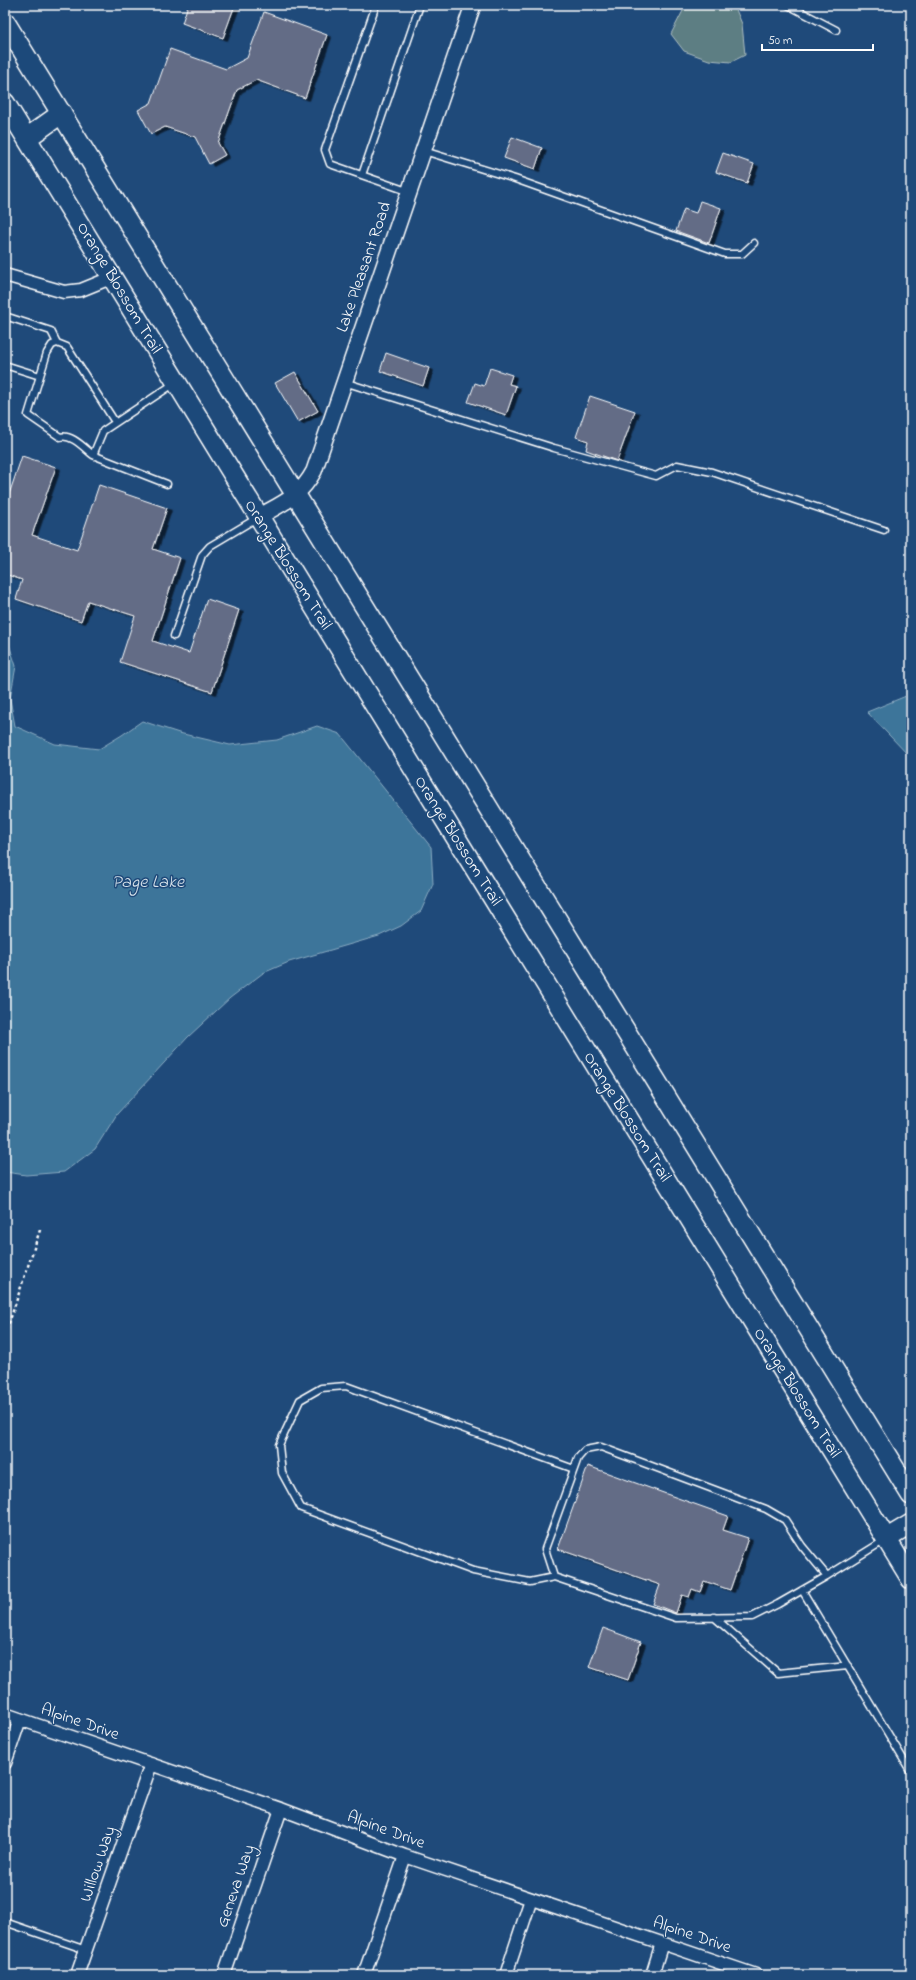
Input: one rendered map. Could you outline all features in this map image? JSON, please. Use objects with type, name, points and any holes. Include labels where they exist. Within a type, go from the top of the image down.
[{"type":"main road","points":[[5,22],[297,494],[911,1495]]},
{"type":"main road","name":"Orange Blossom Trail","points":[[5,103],[911,1579]]},
{"type":"main road","points":[[27,138],[62,113]]},
{"type":"main road","points":[[886,1539],[911,1524]]},
{"type":"street","name":"Lake Pleasant Road","points":[[258,517],[297,494],[307,485],[314,471],[474,5]]},
{"type":"street","points":[[5,275],[64,292],[81,290],[113,277]]},
{"type":"street","name":"Alpine Drive","points":[[5,1714],[281,1808],[405,1856],[756,1975]]},
{"type":"street","points":[[5,1763],[20,1719]]},
{"type":"street","name":"Willow Way","points":[[77,1975],[151,1764]]},
{"type":"street","name":"Geneva Way","points":[[224,1975],[281,1808]]},
{"type":"street","points":[[364,1975],[405,1856]]},
{"type":"street","points":[[506,1975],[531,1899]]},
{"type":"street","points":[[652,1975],[662,1943]]},
{"type":"lane","points":[[376,5],[325,150],[330,164],[410,192]]},
{"type":"lane","points":[[362,175],[420,5]]},
{"type":"lane","points":[[788,5],[836,30]]},
{"type":"lane","points":[[424,151],[515,179],[725,254],[742,254],[754,243]]},
{"type":"lane","points":[[5,316],[51,331],[57,343],[67,348],[115,422]]},
{"type":"lane","points":[[57,343],[52,345],[47,353],[28,415],[60,437],[65,436],[71,438],[93,455],[167,484]]},
{"type":"lane","points":[[5,365],[40,376]]},
{"type":"lane","points":[[93,455],[103,431],[176,382]]},
{"type":"lane","points":[[344,382],[554,448],[656,476],[677,465],[712,472],[884,530]]},
{"type":"lane","points":[[174,636],[202,555],[210,546],[258,517]]},
{"type":"lane","points":[[574,1469],[346,1386],[321,1388],[300,1400],[279,1445],[282,1473],[301,1508],[473,1571],[530,1582],[554,1577],[676,1618],[752,1617],[827,1576],[886,1539]]},
{"type":"lane","points":[[554,1577],[545,1549],[578,1458],[585,1450],[602,1447],[766,1509],[785,1520],[802,1546],[827,1576]]},
{"type":"lane","points":[[802,1590],[911,1772]]},
{"type":"lane","points":[[714,1617],[778,1673],[848,1666]]},
{"type":"lane","points":[[5,1922],[86,1950]]},
{"type":"path","points":[[5,1336],[41,1227]]},
{"type":"green space","points":[[686,5],[734,5],[742,24],[745,55],[731,62],[709,60],[684,51],[671,34]]},
{"type":"water","name":"Page Lake","points":[[5,632],[16,666],[10,699],[15,726],[55,744],[99,749],[142,721],[179,733],[230,745],[277,740],[317,726],[340,734],[431,847],[433,884],[421,911],[401,926],[379,936],[289,962],[263,973],[230,998],[188,1037],[117,1114],[95,1149],[64,1172],[26,1175],[5,1172]]},
{"type":"water","points":[[911,694],[911,758],[867,712]]},
{"type":"building","points":[[188,5],[235,5],[223,38],[182,23]]},
{"type":"building","points":[[264,12],[327,35],[305,98],[256,80],[237,90],[218,143],[225,155],[209,164],[195,137],[165,127],[151,134],[138,110],[151,103],[170,49],[226,69],[247,58]]},
{"type":"building","points":[[512,137],[542,148],[535,169],[504,158]]},
{"type":"building","points":[[723,153],[754,164],[747,183],[716,172]]},
{"type":"building","points":[[700,201],[721,208],[709,243],[676,231],[684,209],[696,213]]},
{"type":"building","points":[[386,353],[429,368],[423,386],[380,371]]},
{"type":"building","points":[[490,368],[512,375],[509,384],[516,386],[506,415],[468,402],[475,383],[484,386]]},
{"type":"building","points":[[295,372],[318,411],[298,422],[275,383]]},
{"type":"building","points":[[590,396],[635,411],[617,461],[586,450],[588,441],[576,437]]},
{"type":"building","points":[[22,456],[56,467],[32,535],[77,550],[99,485],[167,508],[153,549],[180,558],[153,641],[189,653],[207,599],[239,610],[212,692],[120,662],[135,616],[88,601],[81,621],[16,599],[22,580],[5,574],[5,506]]},
{"type":"building","points":[[588,1466],[728,1516],[723,1530],[748,1538],[730,1590],[704,1581],[700,1592],[692,1589],[689,1597],[682,1595],[676,1613],[653,1604],[660,1585],[558,1549]]},
{"type":"building","points":[[603,1628],[641,1642],[628,1680],[589,1667]]}]
